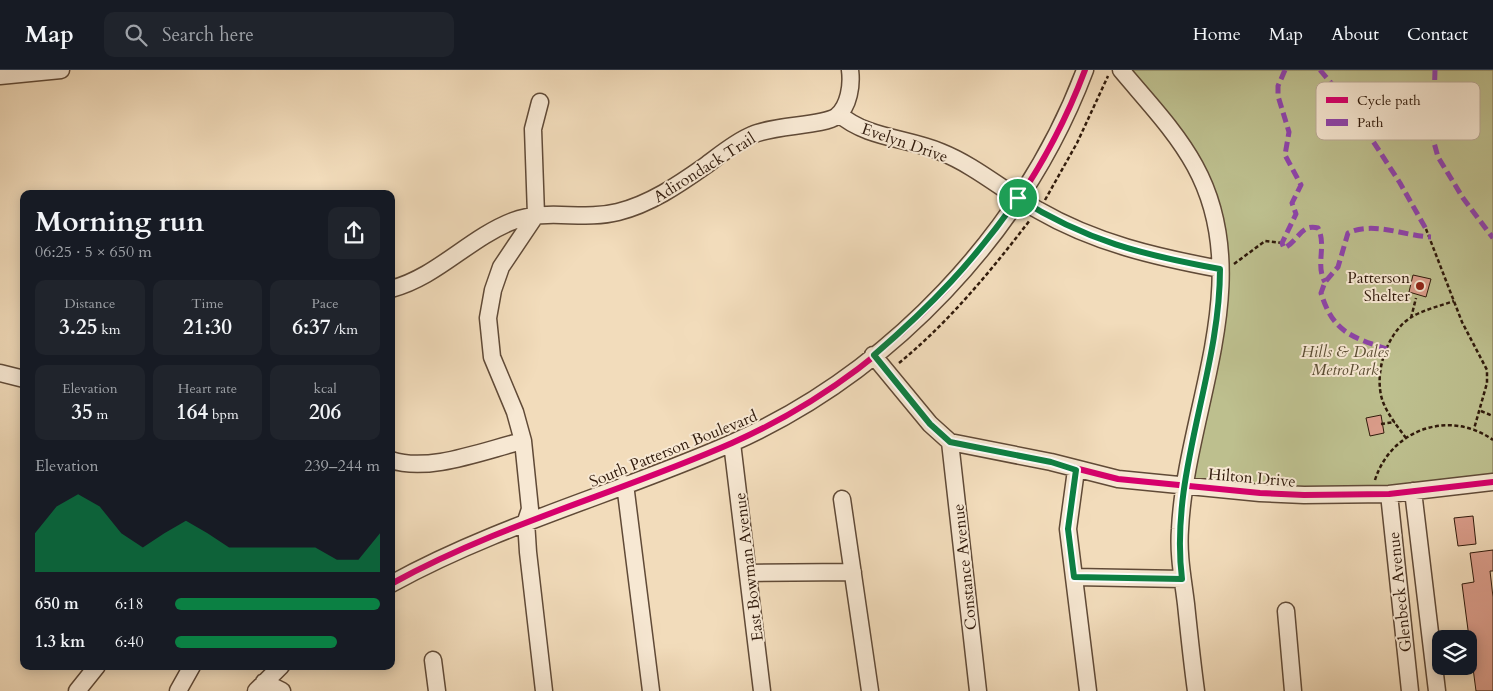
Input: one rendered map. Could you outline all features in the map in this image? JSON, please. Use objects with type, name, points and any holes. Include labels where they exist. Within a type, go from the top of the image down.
[{"type":"street","points":[[0,76],[62,70]]},
{"type":"street","points":[[839,114],[849,94],[850,70]]},
{"type":"street","name":"South Patterson Boulevard","points":[[395,582],[416,570],[526,521],[732,443],[792,412],[836,384],[874,355],[948,287],[975,256],[1018,198],[1059,132],[1085,70]]},
{"type":"street","points":[[1121,70],[1185,149],[1196,167],[1210,205],[1220,271],[1221,292],[1214,344],[1185,485],[1180,528],[1182,579],[1196,691]]},
{"type":"street","points":[[540,102],[533,129],[536,215],[501,267],[493,290],[488,318],[492,357],[515,412],[523,441],[530,509],[526,521],[544,691]]},
{"type":"street","name":"Evelyn Drive","points":[[839,114],[849,123],[871,131],[916,142],[942,152],[975,169],[1018,198],[1062,223],[1109,244],[1220,271]]},
{"type":"street","name":"Adirondack Trail","points":[[395,288],[416,280],[495,229],[516,220],[536,215],[597,216],[627,209],[654,199],[753,134],[796,124],[828,120],[839,114]]},
{"type":"street","points":[[874,355],[930,424],[950,442]]},
{"type":"street","points":[[0,373],[20,378]]},
{"type":"street","points":[[395,461],[412,465],[429,464],[523,441]]},
{"type":"street","name":"Hilton Drive","points":[[950,442],[1051,462],[1076,470],[1118,479],[1260,493],[1381,494],[1493,482]]},
{"type":"street","name":"Constance Avenue","points":[[950,442],[978,691]]},
{"type":"street","name":"East Bowman Avenue","points":[[732,443],[762,691]]},
{"type":"street","points":[[1076,470],[1068,529],[1088,691]]},
{"type":"street","points":[[624,484],[651,691]]},
{"type":"street","name":"Glenbeck Avenue","points":[[1413,491],[1437,691]]},
{"type":"street","name":"Glenbeck Avenue","points":[[1381,494],[1410,691]]},
{"type":"street","points":[[842,499],[870,691]]},
{"type":"street","points":[[748,573],[853,572]]},
{"type":"street","points":[[1074,577],[1182,579]]},
{"type":"street","points":[[1286,611],[1293,691]]},
{"type":"street","points":[[433,660],[437,691]]},
{"type":"street","points":[[77,691],[95,670]]},
{"type":"street","points":[[178,691],[190,670]]},
{"type":"street","points":[[260,687],[275,670]]},
{"type":"street","points":[[260,687],[282,691]]},
{"type":"path","points":[[1426,229],[1462,322],[1487,370],[1488,383],[1474,429]]},
{"type":"path","points":[[1220,271],[1265,241],[1282,243]]},
{"type":"path","points":[[1411,318],[1416,298]]},
{"type":"path","points":[[1406,438],[1383,401],[1380,377],[1390,343],[1400,328],[1411,318],[1454,301]]},
{"type":"path","points":[[1480,411],[1493,416]]},
{"type":"path","points":[[1381,424],[1395,422]]},
{"type":"path","points":[[1381,494],[1374,485],[1378,472],[1386,458],[1406,438],[1441,424],[1474,429],[1493,440]]},
{"type":"green space","name":"Hills & Dales MetroPark","points":[[1121,70],[1493,70],[1493,482],[1389,494],[1185,485],[1221,292],[1204,187]]},
{"type":"building","name":"Patterson Shelter","points":[[1413,275],[1431,279],[1426,297],[1409,292]]},
{"type":"building","points":[[1381,415],[1384,433],[1370,436],[1366,418]]},
{"type":"building","points":[[1473,516],[1476,544],[1458,546],[1454,518]]},
{"type":"building","points":[[1493,550],[1493,571],[1490,571],[1493,597],[1493,691],[1476,691],[1474,675],[1477,675],[1477,630],[1468,630],[1462,584],[1474,582],[1470,553]]},
{"type":"marked path","points":[[1285,70],[1278,86],[1278,96],[1289,132],[1285,155],[1301,185],[1292,203],[1296,214],[1282,243],[1284,248],[1307,228],[1318,228],[1321,241],[1321,269],[1325,282]]},
{"type":"marked path","points":[[1320,70],[1330,82]]},
{"type":"marked path","points":[[1435,70],[1435,82]]},
{"type":"marked path","points":[[1372,140],[1400,183],[1426,229]]},
{"type":"marked path","points":[[1433,140],[1438,157],[1463,198],[1493,238]]},
{"type":"marked path","points":[[1387,349],[1363,341],[1338,325],[1331,317],[1321,293],[1325,282],[1338,267],[1348,233],[1368,228],[1431,237]]},
{"type":"cycle path","points":[[395,582],[432,563],[517,526],[646,478],[732,443],[790,414],[845,378],[897,337],[945,291],[988,241],[1026,187],[1059,130],[1085,70]]},
{"type":"cycle path","points":[[873,355],[930,424],[950,442],[1051,462],[1118,479],[1260,493],[1304,495],[1389,494],[1493,482]]},
{"type":"place","name":"Patterson Shelter","points":[[1420,286]]},
{"type":"route","points":[[1018,198],[1062,223],[1109,244],[1165,259],[1220,269],[1221,292],[1214,344],[1187,473],[1180,528],[1182,579],[1074,577],[1068,529],[1076,470],[1051,462],[950,442],[930,424],[874,355],[948,287],[975,256],[1018,198]]}]
